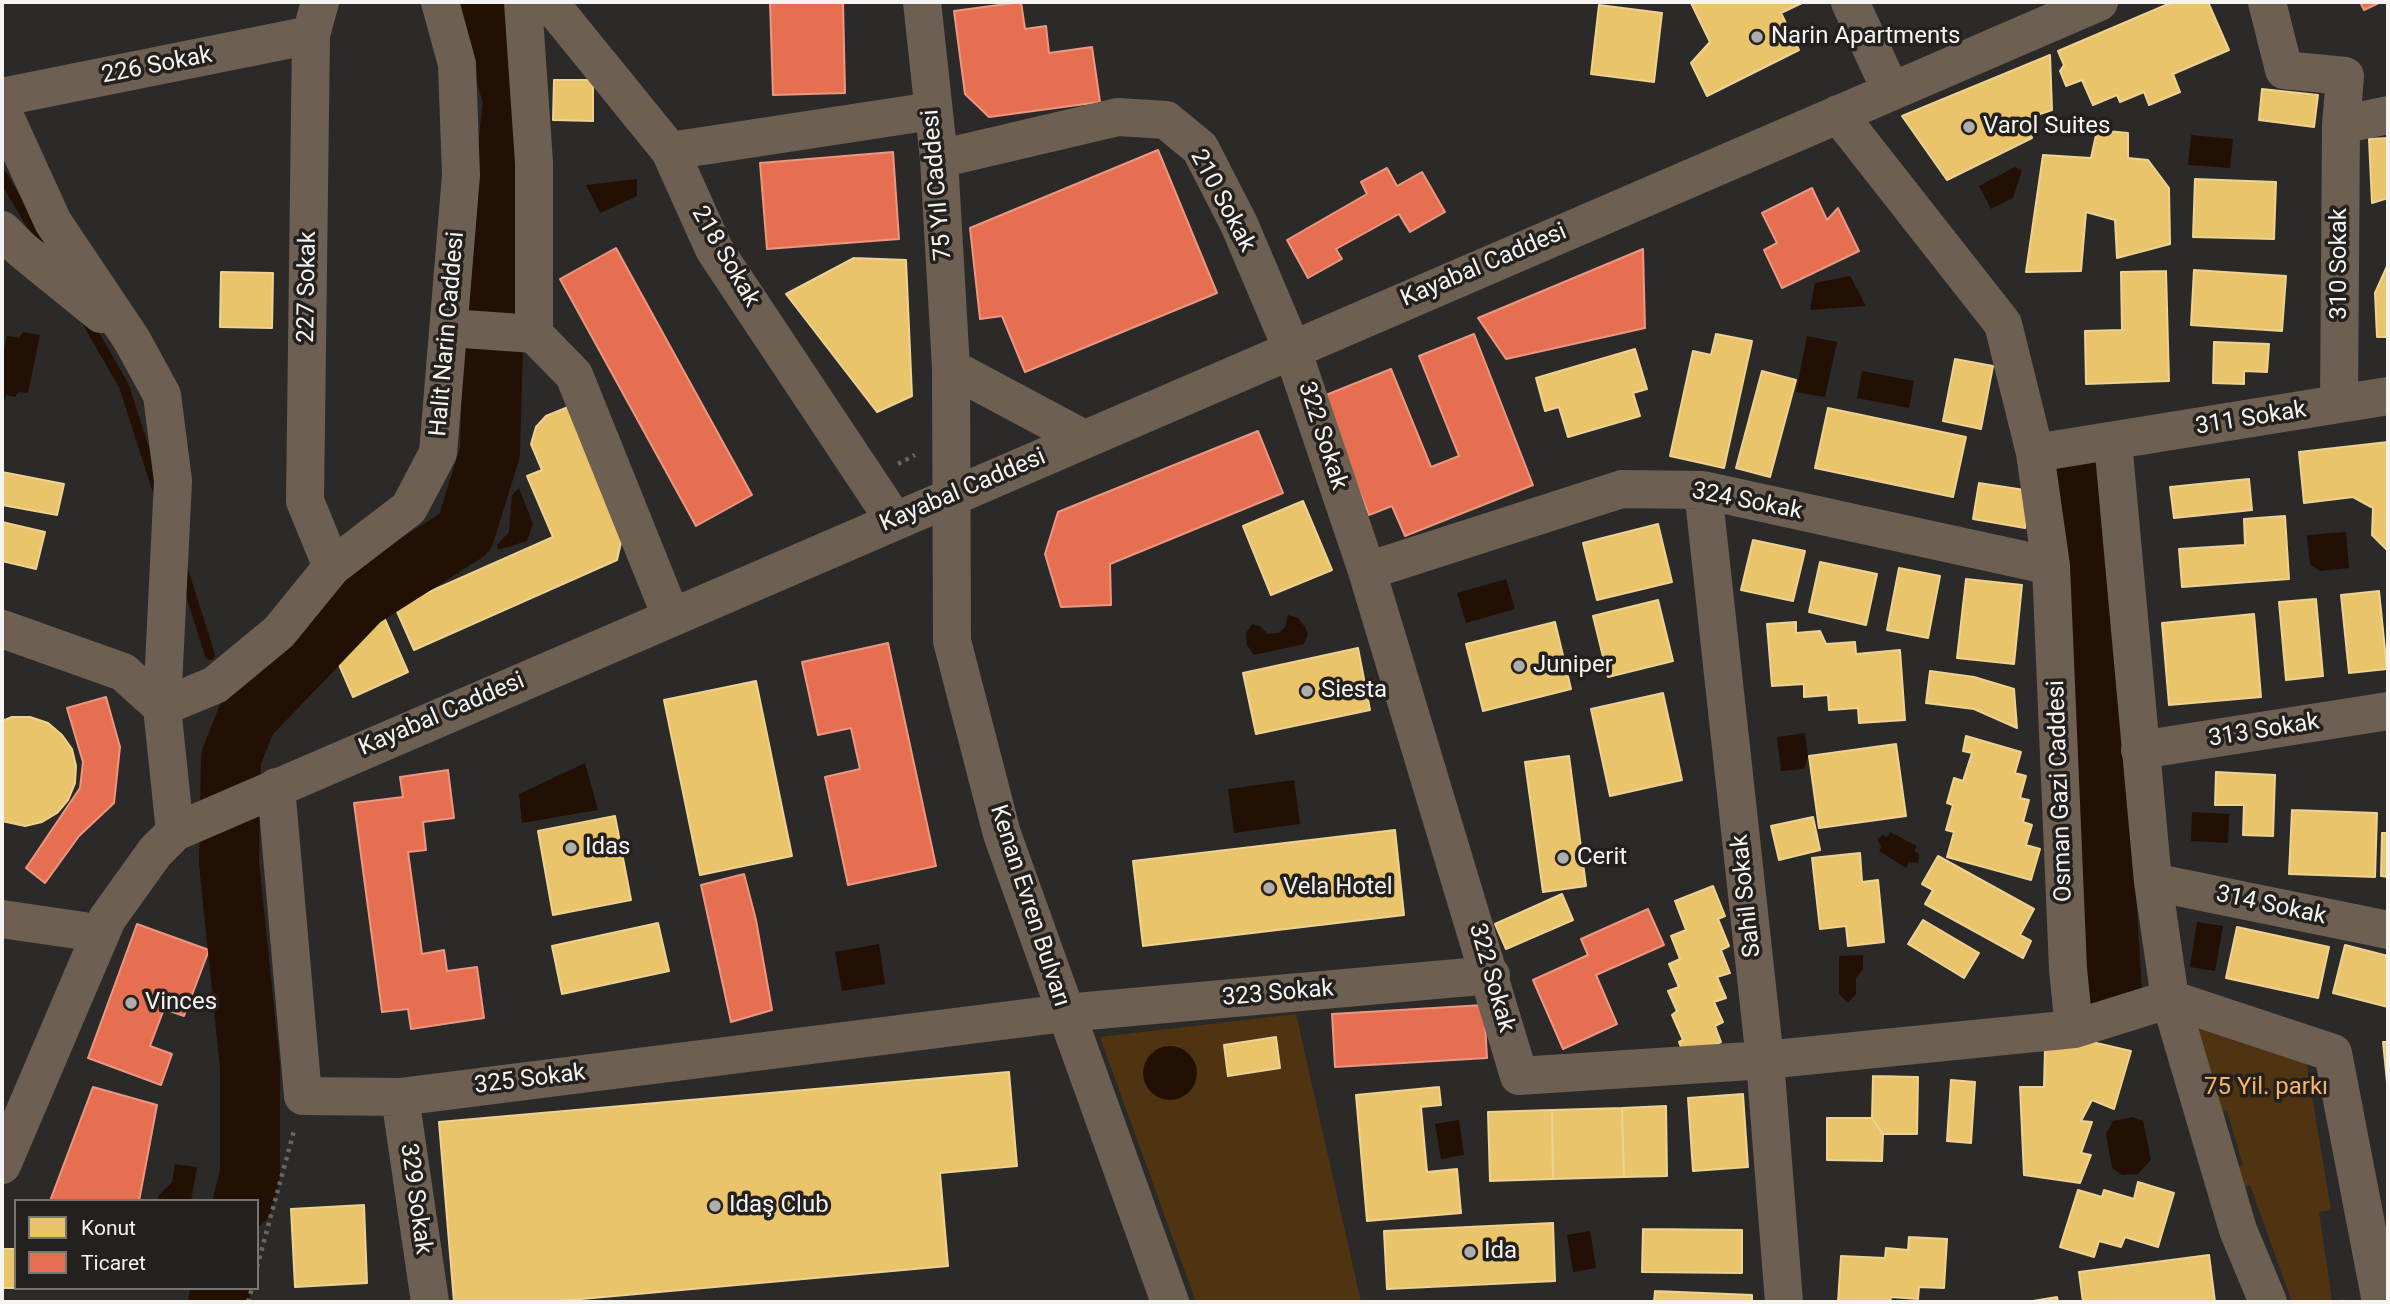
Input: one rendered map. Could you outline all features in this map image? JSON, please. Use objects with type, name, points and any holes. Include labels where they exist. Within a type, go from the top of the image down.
[{"type":"street","name":"Halit Narin Caddesi","points":[[162,706],[215,685],[279,632],[332,568],[409,508],[438,453],[461,176],[457,64],[440,2]]},
{"type":"street","points":[[523,2],[534,163],[534,334]]},
{"type":"street","name":"218 Sokak","points":[[548,2],[670,151],[715,249],[894,520]]},
{"type":"street","name":"75 Yıl Caddesi","points":[[922,2],[932,111],[940,159],[951,368],[949,497]]},
{"type":"street","points":[[1850,2],[1891,91]]},
{"type":"street","name":"Kayabal Caddesi","points":[[2,1165],[107,919],[155,852],[185,828],[2099,2]]},
{"type":"street","name":"310 Sokak","points":[[2267,2],[2284,70],[2345,76],[2341,125],[2339,404]]},
{"type":"street","name":"226 Sokak","points":[[2,97],[316,18]]},
{"type":"street","name":"227 Sokak","points":[[316,18],[304,501],[332,568]]},
{"type":"street","points":[[2,110],[53,222],[132,340],[162,395],[173,488],[162,706],[185,828]]},
{"type":"street","points":[[670,151],[932,111]]},
{"type":"street","name":"Osman Gazi Caddesi","points":[[1838,114],[2004,324],[2035,453],[2051,566],[2068,956],[2074,1029]]},
{"type":"street","points":[[2341,125],[2388,115]]},
{"type":"street","name":"210 Sokak","points":[[940,159],[1118,117],[1166,120],[1200,148],[1239,225],[1293,348]]},
{"type":"street","points":[[2,230],[21,249],[132,340]]},
{"type":"street","points":[[450,328],[534,334],[574,375],[671,616]]},
{"type":"street","name":"322 Sokak","points":[[1293,348],[1367,572],[1491,975],[1519,1076],[1765,1060],[2074,1029]]},
{"type":"street","points":[[951,368],[1083,439]]},
{"type":"street","name":"311 Sokak","points":[[2035,453],[2388,396]]},
{"type":"street","points":[[2113,442],[2153,882],[2170,999],[2238,1230],[2268,1302]]},
{"type":"street","name":"324 Sokak","points":[[1367,572],[1622,489],[1703,490],[2051,566]]},
{"type":"street","name":"Sahil Sokak","points":[[1703,490],[1765,1060],[1784,1302]]},
{"type":"street","name":"Kenan Evren Bulvarı","points":[[949,497],[952,641],[1002,834],[1170,1302]]},
{"type":"street","points":[[2,629],[123,672],[162,706]]},
{"type":"street","name":"313 Sokak","points":[[2140,750],[2388,711]]},
{"type":"street","points":[[276,787],[303,1096]]},
{"type":"street","name":"314 Sokak","points":[[2153,882],[2388,930]]},
{"type":"street","points":[[2,919],[84,931]]},
{"type":"street","name":"323 Sokak","points":[[1065,1013],[1491,975]]},
{"type":"street","points":[[2074,1029],[2170,999],[2333,1053],[2381,1302]]},
{"type":"street","name":"325 Sokak","points":[[303,1096],[400,1097],[1065,1013]]},
{"type":"street","name":"329 Sokak","points":[[400,1097],[430,1302]]},
{"type":"path","points":[[259,1260],[303,1096]]},
{"type":"green space","points":[[1296,1014],[1361,1302],[1196,1302],[1100,1037]]},
{"type":"green space","name":"75 Yil. parkı","points":[[2189,1019],[2305,1055],[2331,1210],[2319,1212],[2332,1301],[2345,1299],[2345,1302],[2292,1302],[2250,1185],[2239,1189],[2232,1169],[2243,1165],[2227,1111],[2217,1113]]},
{"type":"shaded area","points":[[2191,135],[2233,139],[2230,168],[2188,165]]},
{"type":"shaded area","points":[[2015,167],[2022,171],[2013,198],[1991,209],[1979,186]]},
{"type":"shaded area","points":[[637,179],[637,196],[600,213],[586,185]]},
{"type":"shaded area","points":[[1850,276],[1866,306],[1810,310],[1815,283]]},
{"type":"shaded area","points":[[23,332],[40,335],[28,393],[19,392],[15,397],[6,395],[5,400],[2,399],[2,358],[7,336],[19,338]]},
{"type":"shaded area","points":[[1807,336],[1837,342],[1825,397],[1796,392]]},
{"type":"shaded area","points":[[1862,371],[1914,381],[1909,408],[1857,398]]},
{"type":"shaded area","points":[[519,488],[533,524],[527,541],[498,550],[497,545],[509,532],[512,495]]},
{"type":"shaded area","points":[[2346,532],[2349,568],[2320,571],[2310,564],[2307,535]]},
{"type":"shaded area","points":[[1506,579],[1515,609],[1466,623],[1457,593]]},
{"type":"shaded area","points":[[1288,615],[1298,618],[1305,627],[1308,634],[1304,644],[1254,655],[1247,645],[1246,633],[1252,624],[1260,626],[1268,634],[1279,633],[1285,627]]},
{"type":"shaded area","points":[[1805,733],[1808,757],[1804,769],[1781,771],[1777,737]]},
{"type":"shaded area","points":[[585,763],[598,810],[522,823],[519,794]]},
{"type":"shaded area","points":[[1294,780],[1300,824],[1234,833],[1228,789]]},
{"type":"shaded area","points":[[2192,812],[2229,814],[2228,843],[2191,841]]},
{"type":"shaded area","points":[[1890,832],[1917,846],[1914,851],[1919,854],[1918,863],[1909,862],[1906,868],[1879,851],[1881,847],[1877,839],[1883,835],[1887,837]]},
{"type":"shaded area","points":[[2197,922],[2223,926],[2215,971],[2190,967]]},
{"type":"shaded area","points":[[879,944],[885,984],[842,991],[835,952]]},
{"type":"shaded area","points":[[1863,955],[1863,969],[1856,978],[1856,994],[1848,1003],[1839,994],[1839,956]]},
{"type":"shaded area","points":[[1170,1046],[1189,1054],[1197,1073],[1189,1092],[1170,1100],[1151,1092],[1143,1073],[1151,1054]]},
{"type":"shaded area","points":[[2133,1117],[2143,1121],[2151,1160],[2138,1174],[2122,1175],[2112,1168],[2106,1134],[2113,1121]]},
{"type":"shaded area","points":[[1459,1120],[1464,1155],[1441,1159],[1435,1124]]},
{"type":"shaded area","points":[[175,1164],[197,1167],[191,1199],[158,1199],[172,1182]]},
{"type":"shaded area","points":[[1590,1231],[1596,1268],[1573,1272],[1567,1235]]},
{"type":"building: Konut","points":[[1804,2],[1781,13],[1799,50],[1707,96],[1691,63],[1710,42],[1691,3]]},
{"type":"building: Konut","points":[[2173,2],[2208,2],[2229,50],[2173,74],[2180,92],[2149,105],[2144,92],[2120,102],[2117,95],[2093,105],[2082,80],[2066,86],[2060,71],[2064,65],[2058,51]]},
{"type":"building: Konut","points":[[1599,5],[1662,13],[1654,82],[1591,74]]},
{"type":"building: Konut","points":[[2050,55],[2052,110],[2028,118],[2032,138],[1947,180],[1902,116]]},
{"type":"building: Konut","points":[[554,80],[593,80],[593,121],[553,120]]},
{"type":"building: Konut","points":[[2262,89],[2318,95],[2314,127],[2259,120]]},
{"type":"building: Konut","points":[[2097,130],[2128,133],[2128,158],[2148,160],[2169,188],[2170,244],[2117,258],[2115,220],[2086,212],[2081,271],[2026,272],[2043,155],[2091,158]]},
{"type":"building: Konut","points":[[2388,138],[2388,198],[2372,203],[2369,139]]},
{"type":"building: Konut","points":[[2195,179],[2276,182],[2274,239],[2193,237]]},
{"type":"building: Konut","points":[[854,258],[906,260],[912,396],[877,412],[786,294]]},
{"type":"building: Konut","points":[[2388,264],[2388,337],[2377,337],[2375,293]]},
{"type":"building: Konut","points":[[2194,270],[2286,276],[2282,331],[2191,325]]},
{"type":"building: Konut","points":[[2166,271],[2169,381],[2086,384],[2085,331],[2122,330],[2121,272]]},
{"type":"building: Konut","points":[[221,272],[273,273],[272,328],[220,327]]},
{"type":"building: Konut","points":[[1716,334],[1752,341],[1724,468],[1670,456],[1693,351],[1711,355]]},
{"type":"building: Konut","points":[[2214,342],[2269,344],[2267,372],[2244,371],[2244,384],[2213,383]]},
{"type":"building: Konut","points":[[1635,349],[1647,389],[1633,393],[1640,416],[1568,437],[1559,407],[1545,411],[1536,378]]},
{"type":"building: Konut","points":[[1955,359],[1993,366],[1981,429],[1943,421]]},
{"type":"building: Konut","points":[[1762,371],[1796,380],[1770,477],[1736,468]]},
{"type":"building: Konut","points":[[568,407],[622,538],[617,560],[414,650],[395,607],[553,537],[527,476],[542,470],[531,444],[536,427],[546,416]]},
{"type":"building: Konut","points":[[1828,408],[1966,437],[1953,497],[1815,468]]},
{"type":"building: Konut","points":[[2388,442],[2388,551],[2372,535],[2373,508],[2353,497],[2304,503],[2299,452]]},
{"type":"building: Konut","points":[[2,472],[64,484],[57,515],[2,505]]},
{"type":"building: Konut","points":[[2249,479],[2252,510],[2174,518],[2170,487]]},
{"type":"building: Konut","points":[[1979,483],[2031,491],[2025,528],[1973,519]]},
{"type":"building: Konut","points":[[1303,501],[1332,570],[1271,595],[1243,526]]},
{"type":"building: Konut","points":[[2285,516],[2289,579],[2182,587],[2179,549],[2245,545],[2244,519]]},
{"type":"building: Konut","points":[[2,522],[45,532],[36,569],[2,561]]},
{"type":"building: Konut","points":[[1658,524],[1672,582],[1597,600],[1583,543]]},
{"type":"building: Konut","points":[[1753,540],[1805,551],[1793,601],[1741,590]]},
{"type":"building: Konut","points":[[1820,562],[1877,574],[1866,625],[1809,612]]},
{"type":"building: Konut","points":[[1899,568],[1940,576],[1928,638],[1887,630]]},
{"type":"building: Konut","points":[[1966,579],[2022,585],[2014,664],[1957,658]]},
{"type":"building: Konut","points":[[2379,591],[2387,669],[2349,673],[2341,595]]},
{"type":"building: Konut","points":[[2316,599],[2323,676],[2286,680],[2279,602]]},
{"type":"building: Konut","points":[[1658,600],[1673,661],[1608,677],[1593,616]]},
{"type":"building: Konut","points":[[2254,614],[2261,697],[2169,705],[2162,623]]},
{"type":"building: Konut","points":[[383,615],[408,672],[353,697],[337,660],[360,625]]},
{"type":"building: Konut","name":"Juniper","points":[[1555,622],[1571,689],[1483,711],[1466,644]]},
{"type":"building: Konut","points":[[1796,622],[1796,633],[1820,631],[1826,644],[1855,642],[1856,654],[1900,650],[1905,720],[1859,723],[1858,708],[1829,710],[1828,695],[1804,697],[1804,684],[1772,686],[1767,624]]},
{"type":"building: Konut","name":"Siesta","points":[[1358,648],[1370,710],[1256,734],[1243,673]]},
{"type":"building: Konut","points":[[1930,671],[1974,677],[2014,689],[2017,728],[1974,709],[1926,703]]},
{"type":"building: Konut","points":[[756,681],[792,856],[700,875],[664,700]]},
{"type":"building: Konut","points":[[1663,693],[1682,780],[1610,796],[1591,709]]},
{"type":"building: Konut","points":[[12,717],[30,717],[48,723],[62,735],[72,749],[76,766],[75,783],[68,800],[57,813],[42,822],[25,826],[2,821],[2,721]]},
{"type":"building: Konut","points":[[1966,736],[2021,752],[2015,773],[2026,776],[2020,798],[2029,800],[2023,822],[2032,825],[2026,845],[2040,849],[2031,880],[1947,857],[1954,832],[1946,830],[1953,805],[1947,803],[1954,778],[1963,781],[1972,753],[1963,751]]},
{"type":"building: Konut","points":[[1896,744],[1906,816],[1819,828],[1809,756]]},
{"type":"building: Konut","points":[[1569,756],[1586,886],[1543,892],[1525,762]]},
{"type":"building: Konut","points":[[2216,772],[2275,775],[2273,836],[2243,835],[2244,805],[2215,805]]},
{"type":"building: Konut","points":[[2292,810],[2377,813],[2375,877],[2289,874]]},
{"type":"building: Konut","points":[[615,816],[631,900],[553,915],[538,831]]},
{"type":"building: Konut","points":[[1813,817],[1820,850],[1779,860],[1771,826]]},
{"type":"building: Konut","name":"Vela Hotel","points":[[1395,830],[1404,915],[1143,946],[1133,861]]},
{"type":"building: Konut","points":[[2382,833],[2388,833],[2388,877],[2381,876]]},
{"type":"building: Konut","points":[[1860,853],[1862,882],[1878,880],[1884,942],[1848,946],[1846,926],[1820,929],[1812,858]]},
{"type":"building: Konut","points":[[1938,856],[2034,909],[2020,935],[2031,941],[2023,958],[1925,904],[1933,890],[1922,884]]},
{"type":"building: Konut","points":[[1713,886],[1725,916],[1718,919],[1729,946],[1721,950],[1730,973],[1717,977],[1726,998],[1714,1002],[1723,1022],[1715,1026],[1721,1042],[1685,1057],[1679,1042],[1683,1040],[1672,1015],[1677,1011],[1668,991],[1679,987],[1669,964],[1680,959],[1671,936],[1686,930],[1675,901]]},
{"type":"building: Konut","points":[[1562,894],[1573,920],[1506,949],[1495,924]]},
{"type":"building: Konut","points":[[1923,920],[1979,953],[1964,978],[1908,944]]},
{"type":"building: Konut","points":[[658,923],[669,971],[562,994],[552,946]]},
{"type":"building: Konut","points":[[2237,927],[2329,947],[2318,998],[2226,978]]},
{"type":"building: Konut","points":[[2345,945],[2388,956],[2388,1007],[2333,993]]},
{"type":"building: Konut","points":[[1276,1037],[1280,1068],[1228,1076],[1224,1045]]},
{"type":"building: Konut","points":[[2079,1039],[2131,1051],[2114,1109],[2092,1100],[2081,1121],[2092,1122],[2081,1153],[2091,1155],[2080,1183],[2024,1175],[2020,1087],[2044,1087],[2045,1049]]},
{"type":"building: Konut","points":[[2383,1042],[2388,1042],[2388,1092]]},
{"type":"building: Konut","points":[[1009,1072],[1017,1166],[940,1173],[948,1266],[548,1302],[454,1302],[439,1122]]},
{"type":"building: Konut","points":[[1873,1076],[1918,1077],[1917,1134],[1882,1134],[1872,1118]]},
{"type":"building: Konut","points":[[1951,1080],[1975,1082],[1971,1143],[1947,1141]]},
{"type":"building: Konut","points":[[1439,1087],[1441,1105],[1421,1107],[1427,1172],[1457,1169],[1461,1213],[1367,1221],[1356,1095]]},
{"type":"building: Konut","points":[[1743,1094],[1748,1167],[1693,1171],[1688,1098]]},
{"type":"building: Konut","points":[[1666,1106],[1667,1176],[1624,1177],[1622,1108]]},
{"type":"building: Konut","points":[[1622,1108],[1624,1177],[1553,1179],[1552,1110]]},
{"type":"building: Konut","points":[[1552,1110],[1553,1179],[1490,1181],[1488,1112]]},
{"type":"building: Konut","points":[[1827,1118],[1872,1118],[1883,1134],[1882,1161],[1827,1160]]},
{"type":"building: Konut","points":[[2138,1182],[2174,1193],[2158,1247],[2125,1237],[2121,1247],[2099,1241],[2094,1257],[2060,1247],[2078,1190],[2102,1197],[2104,1190],[2134,1199]]},
{"type":"building: Konut","points":[[364,1205],[367,1283],[295,1287],[291,1209]]},
{"type":"building: Konut","points":[[1553,1223],[1555,1281],[1387,1289],[1384,1231]]},
{"type":"building: Konut","points":[[1643,1229],[1742,1230],[1742,1273],[1642,1272]]},
{"type":"building: Konut","points":[[1909,1237],[1947,1239],[1944,1288],[1919,1287],[1918,1299],[1891,1297],[1890,1302],[1838,1302],[1841,1256],[1885,1258],[1886,1248],[1908,1250]]},
{"type":"building: Konut","points":[[2,1249],[14,1249],[14,1288],[2,1288]]},
{"type":"building: Konut","points":[[2209,1255],[2215,1302],[2083,1302],[2079,1272]]},
{"type":"building: Konut","points":[[1655,1291],[1752,1295],[1752,1302],[1654,1302]]},
{"type":"building: Konut","points":[[2057,1297],[2058,1302],[2027,1302]]},
{"type":"building: Ticaret","points":[[770,2],[843,2],[845,93],[773,95]]},
{"type":"building: Ticaret","points":[[1021,2],[1025,29],[1046,26],[1049,53],[1092,47],[1100,102],[989,117],[965,94],[954,11]]},
{"type":"building: Ticaret","points":[[2360,2],[2381,2],[2364,10]]},
{"type":"building: Ticaret","points":[[1158,150],[1217,293],[1025,372],[1002,316],[980,319],[970,228]]},
{"type":"building: Ticaret","points":[[893,152],[899,239],[767,249],[760,163]]},
{"type":"building: Ticaret","points":[[1387,168],[1397,186],[1422,172],[1445,212],[1410,232],[1399,214],[1336,249],[1342,259],[1308,278],[1287,240],[1367,194],[1361,182]]},
{"type":"building: Ticaret","points":[[1812,188],[1827,220],[1838,208],[1859,251],[1782,288],[1764,250],[1777,243],[1762,213]]},
{"type":"building: Ticaret","points":[[616,248],[752,495],[696,526],[560,279]]},
{"type":"building: Ticaret","points":[[1643,249],[1645,328],[1506,359],[1478,318]]},
{"type":"building: Ticaret","points":[[1474,334],[1533,485],[1405,536],[1392,506],[1369,515],[1321,397],[1391,369],[1431,467],[1459,456],[1419,356]]},
{"type":"building: Ticaret","points":[[1258,431],[1283,493],[1110,564],[1111,605],[1061,607],[1045,554],[1058,512]]},
{"type":"building: Ticaret","points":[[888,643],[936,866],[848,885],[825,777],[860,769],[851,728],[818,735],[802,662]]},
{"type":"building: Ticaret","points":[[106,697],[120,747],[114,803],[79,836],[45,883],[26,868],[80,788],[83,762],[67,708]]},
{"type":"building: Ticaret","points":[[448,770],[454,818],[423,822],[426,850],[408,852],[422,954],[444,950],[447,971],[477,967],[484,1018],[411,1029],[408,1009],[382,1012],[354,803],[403,797],[400,777]]},
{"type":"building: Ticaret","points":[[744,874],[756,920],[772,1010],[731,1022],[701,885]]},
{"type":"building: Ticaret","points":[[1648,909],[1664,945],[1596,975],[1617,1024],[1563,1049],[1533,980],[1588,955],[1581,939]]},
{"type":"building: Ticaret","points":[[137,924],[209,950],[184,1016],[164,1009],[150,1046],[172,1054],[161,1085],[88,1058]]},
{"type":"building: Ticaret","points":[[1484,1005],[1487,1058],[1335,1067],[1332,1014]]},
{"type":"building: Ticaret","points":[[93,1087],[157,1105],[139,1199],[51,1199]]},
{"type":"waterway","points":[[244,1199],[250,1175],[250,1067],[229,863],[231,758],[247,718],[361,599],[465,533],[490,452],[495,278],[513,99],[484,2]]},
{"type":"waterway","points":[[2,175],[46,250]]},
{"type":"waterway","points":[[86,320],[124,386],[157,489]]},
{"type":"waterway","points":[[2080,473],[2112,993]]},
{"type":"waterway","points":[[184,573],[210,655]]},
{"type":"waterway","points":[[227,710],[237,742]]},
{"type":"waterway","points":[[218,1302],[221,1290]]},
{"type":"place","name":"Narin Apartments","points":[[1757,37]]},
{"type":"place","name":"Varol Suites","points":[[1969,127]]},
{"type":"place","name":"Juniper","points":[[1519,666]]},
{"type":"place","name":"Siesta","points":[[1307,691]]},
{"type":"place","name":"Idas","points":[[571,848]]},
{"type":"place","name":"Cerit","points":[[1563,858]]},
{"type":"place","name":"Vela Hotel","points":[[1269,888]]},
{"type":"place","name":"Vinces","points":[[131,1003]]},
{"type":"place","name":"Idaş Club","points":[[715,1206]]},
{"type":"place","name":"Ida","points":[[1470,1252]]}]
